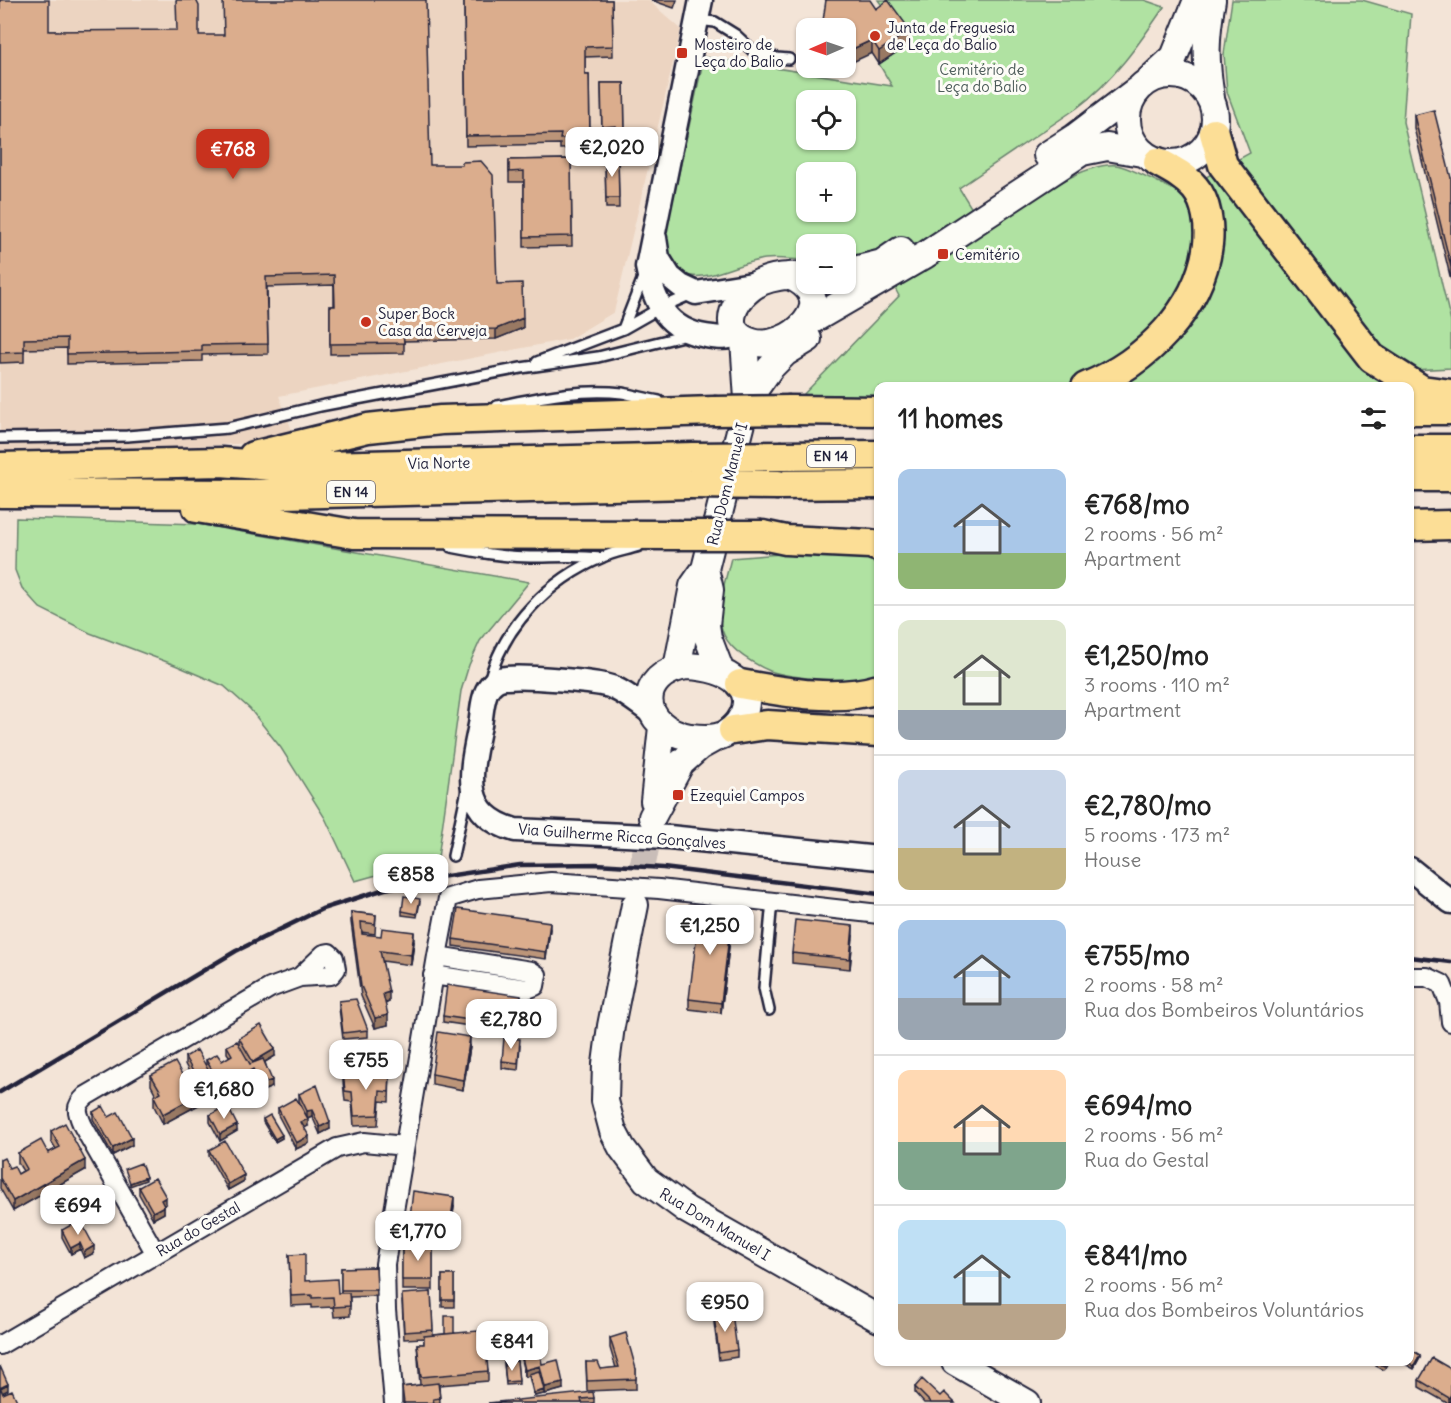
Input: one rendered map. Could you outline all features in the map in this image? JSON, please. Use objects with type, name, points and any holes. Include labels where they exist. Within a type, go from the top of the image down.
[{"type":"highway","points":[[1214,133],[1223,165],[1371,358],[1409,382]]},
{"type":"highway","points":[[1096,382],[1138,357],[1156,341],[1194,294],[1205,268],[1210,231],[1207,216],[1196,189],[1183,176],[1150,158]]},
{"type":"highway","points":[[1414,385],[1422,390],[1451,393]]},
{"type":"highway","points":[[1414,410],[1451,410]]},
{"type":"highway","points":[[221,462],[368,428],[441,420],[714,411],[874,411]]},
{"type":"highway","points":[[1414,449],[1451,449]]},
{"type":"highway","name":"Via Norte","points":[[0,467],[221,462],[284,467],[874,455]]},
{"type":"highway","points":[[1414,477],[1451,477]]},
{"type":"highway","name":"Via Norte","points":[[7,492],[284,494],[689,484],[874,484]]},
{"type":"highway","points":[[7,492],[108,508],[201,508],[354,534],[874,533]]},
{"type":"highway","points":[[1414,526],[1451,525]]},
{"type":"highway","points":[[762,535],[786,540],[874,545]]},
{"type":"highway","points":[[730,678],[833,695],[858,695],[874,690]]},
{"type":"highway","points":[[725,733],[767,725],[874,732]]},
{"type":"main road","points":[[856,270],[882,263],[1075,137],[1143,84],[1174,57],[1197,0]]},
{"type":"main road","points":[[796,275],[768,279],[758,283],[742,295],[735,304],[732,314],[733,325],[741,337],[756,344],[767,344],[795,331],[925,255],[1082,153],[1107,147],[1175,164],[1192,159],[1205,148],[1214,133],[1216,115],[1211,98],[1206,60],[1206,31],[1212,0]]},
{"type":"main road","points":[[1150,158],[1131,140],[1126,123],[1128,105],[1143,84],[1167,74],[1185,76],[1200,84],[1211,98]]},
{"type":"main road","points":[[753,393],[770,368],[785,353],[895,284],[925,255]]},
{"type":"main road","points":[[795,331],[810,316],[813,306],[812,294]]},
{"type":"main road","name":"Rua Dom Manuel I","points":[[668,673],[693,586],[705,569],[760,369],[795,331]]},
{"type":"main road","name":"Rua Dom Manuel I","points":[[741,337],[753,393]]},
{"type":"main road","name":"Rua Dom Manuel I","points":[[705,569],[710,590],[706,625],[708,638],[730,678]]},
{"type":"main road","points":[[697,666],[730,678],[745,696],[741,719],[725,733],[699,747],[681,763],[652,817],[657,720],[651,693],[668,673],[697,666]]},
{"type":"main road","points":[[657,720],[669,731],[688,736],[706,738],[725,733]]},
{"type":"main road","name":"Rua Dom Manuel I","points":[[635,905],[606,1064],[605,1101],[613,1131],[622,1148],[646,1180],[687,1210],[874,1316]]},
{"type":"main road","points":[[962,1366],[1027,1403]]},
{"type":"street","points":[[699,10],[646,267],[651,290],[660,308],[673,324],[692,334],[725,339],[741,337]]},
{"type":"street","points":[[653,231],[658,258],[670,277],[681,286],[696,293],[758,283]]},
{"type":"street","points":[[613,687],[668,673]]},
{"type":"street","points":[[486,692],[496,681],[510,678],[595,683],[613,687],[657,720]]},
{"type":"street","name":"Via Guilherme Ricca Gonçalves","points":[[486,692],[471,770],[471,788],[479,807],[494,821],[515,830],[669,837],[874,858]]},
{"type":"street","points":[[1414,872],[1451,902]]},
{"type":"street","points":[[394,1403],[386,1310],[385,1264],[436,956],[448,898],[478,889],[551,882],[648,888],[874,913]]},
{"type":"street","points":[[434,975],[527,989],[535,986],[537,975],[531,971],[436,956]]},
{"type":"street","points":[[156,1254],[83,1126],[78,1113],[79,1102],[270,988],[300,976]]},
{"type":"street","points":[[1414,977],[1427,977],[1442,984],[1449,1002],[1451,1022]]},
{"type":"street","name":"Rua do Gestal","points":[[0,1345],[337,1148],[364,1142],[405,1146]]},
{"type":"lane","points":[[699,10],[736,35],[753,51],[789,59]]},
{"type":"lane","points":[[623,329],[646,267]]},
{"type":"lane","points":[[521,368],[623,329],[660,308],[696,293]]},
{"type":"lane","points":[[0,438],[127,436],[228,428],[320,406],[521,368],[598,357],[692,334]]},
{"type":"lane","points":[[354,534],[499,555],[600,558]]},
{"type":"lane","points":[[486,692],[502,645],[544,594],[559,582],[600,558],[677,535]]},
{"type":"lane","points":[[453,856],[471,770]]},
{"type":"lane","points":[[769,1010],[764,988],[772,901]]},
{"type":"shaded area","points":[[0,0],[648,0],[681,29],[614,312],[569,339],[279,396],[293,433],[253,443],[0,457]]},
{"type":"green space","name":"Cemitério de Leça do Balio","points":[[878,0],[1144,0],[1164,7],[1125,61],[1090,97],[959,188],[985,230],[1067,179],[1101,166],[1122,166],[1179,192],[1250,153],[1227,92],[1224,54],[1232,0],[1362,0],[1411,14],[1403,122],[1451,322],[1451,368],[1373,372],[1386,382],[874,382],[874,397],[802,396],[899,296],[875,250],[856,255],[856,234],[796,234],[796,259],[765,259],[703,276],[691,276],[680,270],[671,258],[665,237],[704,57],[796,71],[796,78],[840,78],[892,86],[879,64],[910,43]]},
{"type":"green space","points":[[16,518],[197,524],[529,582],[480,641],[469,665],[461,691],[438,858],[355,881],[325,818],[281,748],[250,709],[224,686],[90,633],[40,608],[22,588],[15,570]]},
{"type":"green space","points":[[793,553],[847,554],[874,559],[874,676],[857,680],[838,680],[777,673],[748,660],[735,650],[725,637],[720,621],[722,594],[731,558]]},
{"type":"building","points":[[0,0],[49,0],[49,31],[177,30],[176,0],[196,0],[199,6],[199,35],[224,35],[223,0],[426,0],[430,165],[462,165],[462,162],[481,161],[493,175],[497,284],[522,283],[523,318],[496,329],[403,331],[404,343],[330,344],[330,306],[335,306],[334,275],[266,277],[268,344],[202,345],[202,351],[67,354],[67,338],[24,339],[24,352],[0,353]]},
{"type":"building","points":[[464,0],[612,0],[613,46],[585,47],[585,74],[589,74],[590,138],[560,139],[561,134],[466,136]]},
{"type":"building","points":[[826,0],[870,0],[876,9],[888,0],[910,30],[879,51],[872,40],[856,47],[856,18],[823,18]]},
{"type":"building","points":[[601,83],[624,83],[625,133],[616,133],[616,126],[602,127]]},
{"type":"building","points":[[1434,110],[1451,178],[1451,267],[1414,115]]},
{"type":"building","points":[[605,158],[618,158],[619,198],[606,198]]},
{"type":"building","points":[[571,159],[572,236],[524,237],[524,171],[509,172],[509,160]]},
{"type":"building","points":[[404,896],[420,899],[417,914],[402,911]]},
{"type":"building","points":[[700,908],[732,912],[721,1003],[689,999]]},
{"type":"building","points":[[458,909],[550,922],[546,952],[453,939]]},
{"type":"building","points":[[351,912],[376,915],[375,924],[361,922],[362,934],[381,936],[382,928],[414,932],[411,955],[380,951],[389,992],[383,994],[388,1015],[375,1018],[361,986]]},
{"type":"building","points":[[795,920],[853,926],[850,959],[792,953]]},
{"type":"building","points":[[447,985],[521,996],[517,1027],[443,1016]]},
{"type":"building","points":[[356,999],[368,1030],[343,1033],[339,1001]]},
{"type":"building","points":[[261,1025],[275,1049],[253,1062],[239,1038]]},
{"type":"building","points":[[438,1032],[470,1037],[463,1080],[432,1074]]},
{"type":"building","points":[[504,1038],[520,1039],[518,1063],[502,1061]]},
{"type":"building","points":[[237,1041],[250,1064],[263,1059],[272,1080],[260,1085],[253,1069],[222,1087],[206,1060],[217,1054],[222,1061],[232,1055],[227,1046]]},
{"type":"building","points":[[197,1050],[217,1086],[205,1093],[185,1057]]},
{"type":"building","points":[[175,1062],[184,1078],[191,1074],[202,1093],[163,1114],[154,1096],[161,1092],[151,1075]]},
{"type":"building","points":[[343,1072],[390,1072],[389,1092],[380,1091],[378,1115],[354,1116],[352,1092],[345,1091]]},
{"type":"building","points":[[317,1085],[330,1122],[320,1127],[312,1110],[307,1111],[299,1094]]},
{"type":"building","points":[[296,1098],[308,1119],[301,1122],[309,1136],[296,1143],[278,1108]]},
{"type":"building","points":[[227,1105],[237,1125],[220,1134],[210,1115]]},
{"type":"building","points":[[103,1106],[109,1117],[118,1112],[132,1138],[113,1148],[93,1112]]},
{"type":"building","points":[[270,1115],[282,1135],[275,1139],[263,1119]]},
{"type":"building","points":[[65,1123],[85,1160],[13,1201],[0,1178],[0,1160],[4,1158],[9,1168],[14,1166],[18,1174],[27,1169],[18,1153],[41,1140],[48,1153],[60,1147],[51,1131]]},
{"type":"building","points":[[225,1141],[244,1175],[228,1184],[209,1150]]},
{"type":"building","points":[[141,1163],[146,1177],[130,1183],[125,1169]]},
{"type":"building","points":[[155,1178],[166,1197],[161,1200],[164,1206],[153,1212],[139,1187]]},
{"type":"building","points":[[413,1191],[454,1197],[449,1232],[409,1226]]},
{"type":"building","points":[[80,1220],[94,1246],[84,1252],[80,1243],[71,1248],[62,1230]]},
{"type":"building","points":[[402,1243],[433,1243],[433,1280],[402,1280]]},
{"type":"building","points":[[305,1254],[305,1281],[337,1279],[338,1293],[349,1293],[350,1306],[334,1307],[333,1297],[291,1296],[289,1255]]},
{"type":"building","points":[[376,1267],[377,1290],[341,1290],[341,1268]]},
{"type":"building","points":[[442,1275],[454,1275],[454,1300],[442,1300]]},
{"type":"building","points":[[431,1292],[433,1330],[404,1332],[402,1294]]},
{"type":"building","points":[[732,1313],[737,1350],[719,1353],[714,1316]]},
{"type":"building","points":[[445,1316],[454,1316],[454,1333],[445,1334]]},
{"type":"building","points":[[478,1331],[479,1339],[485,1338],[488,1371],[421,1377],[417,1344],[424,1344],[424,1336]]},
{"type":"building","points":[[626,1333],[636,1369],[636,1379],[587,1381],[586,1362],[598,1362],[601,1369],[619,1367],[610,1338]]},
{"type":"building","points":[[537,1340],[542,1364],[558,1360],[563,1383],[545,1387],[540,1366],[525,1370],[519,1345]]},
{"type":"building","points":[[1414,1351],[1420,1355],[1414,1366]]},
{"type":"building","points":[[1432,1358],[1451,1369],[1449,1398],[1419,1380]]},
{"type":"building","points":[[517,1361],[519,1381],[506,1382],[504,1362]]},
{"type":"building","points":[[0,1366],[8,1384],[0,1388]]},
{"type":"building","points":[[539,1371],[544,1390],[534,1393],[529,1374]]},
{"type":"building","points":[[922,1379],[940,1396],[944,1392],[955,1403],[931,1403],[915,1387]]},
{"type":"building","points":[[438,1383],[440,1398],[433,1399],[434,1403],[404,1403],[402,1387]]},
{"type":"building","points":[[0,1389],[3,1394],[12,1390],[18,1403],[0,1403]]},
{"type":"building","points":[[593,1392],[594,1398],[581,1399],[582,1403],[488,1403]]},
{"type":"tunnel","points":[[635,905],[652,817]]},
{"type":"railway","points":[[0,1092],[236,951],[322,909],[385,889],[440,877],[520,865],[596,864],[663,868],[874,893]]},
{"type":"railway","points":[[1414,957],[1451,962]]},
{"type":"place","name":"Junta de Freguesia de Leça do Balio","points":[[875,36]]},
{"type":"place","name":"Mosteiro de Leça do Balio","points":[[682,53]]},
{"type":"place","name":"Cemitério","points":[[943,254]]},
{"type":"place","name":"Super Bock Casa da Cerveja","points":[[366,322]]},
{"type":"place","name":"Ezequiel Campos","points":[[678,795]]}]
